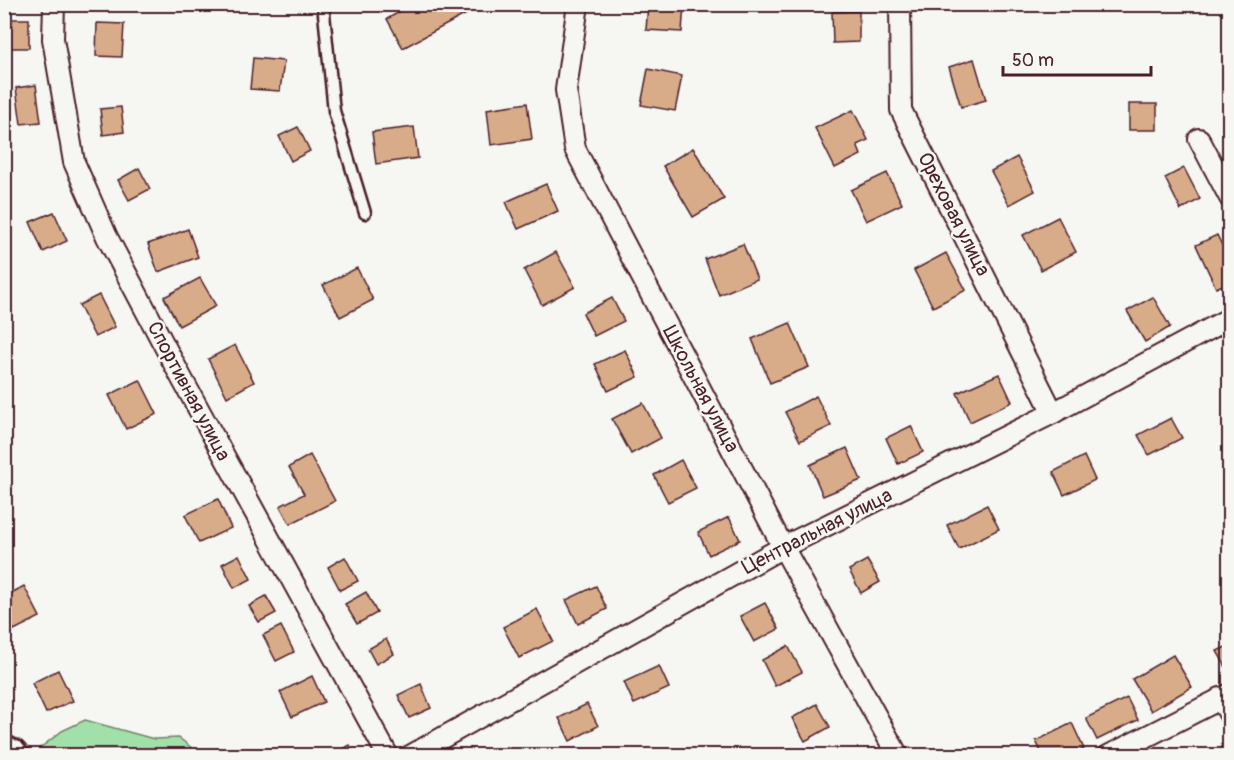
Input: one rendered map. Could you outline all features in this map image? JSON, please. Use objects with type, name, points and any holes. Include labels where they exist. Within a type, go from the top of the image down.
[{"type":"street","name":"Спортивная улица","points":[[54,4],[54,39],[74,162],[107,237],[388,756]]},
{"type":"street","name":"Школьная улица","points":[[578,4],[567,90],[576,149],[783,546],[898,756]]},
{"type":"street","name":"Ореховая улица","points":[[900,4],[901,110],[1053,413]]},
{"type":"street","points":[[1199,139],[1230,198]]},
{"type":"street","name":"Центральная улица","points":[[410,756],[783,546],[1053,413],[1230,318]]},
{"type":"street","points":[[1108,756],[1226,702]]},
{"type":"lane","points":[[323,4],[334,111],[365,213]]},
{"type":"lane","points":[[4,740],[18,747],[26,756]]},
{"type":"green space","points":[[85,720],[154,739],[179,738],[201,755],[38,755],[39,749],[62,731]]},
{"type":"building","points":[[413,4],[483,5],[403,48],[387,19]]},
{"type":"building","points":[[648,4],[684,4],[682,32],[646,30]]},
{"type":"building","points":[[859,11],[859,42],[833,43],[832,12]]},
{"type":"building","points":[[6,19],[29,19],[29,48],[7,48]]},
{"type":"building","points":[[97,23],[124,24],[122,57],[96,56]]},
{"type":"building","points":[[253,58],[284,61],[280,91],[250,89]]},
{"type":"building","points":[[974,59],[986,100],[961,107],[949,67]]},
{"type":"building","points":[[648,69],[682,76],[675,111],[641,105]]},
{"type":"building","points":[[36,85],[41,122],[21,124],[16,88]]},
{"type":"building","points":[[527,103],[532,139],[491,145],[487,109]]},
{"type":"building","points":[[1129,104],[1157,104],[1157,130],[1129,130]]},
{"type":"building","points":[[121,107],[124,132],[103,135],[100,109]]},
{"type":"building","points":[[853,110],[868,140],[857,145],[861,155],[835,168],[815,128]]},
{"type":"building","points":[[298,127],[310,151],[291,161],[279,136]]},
{"type":"building","points":[[414,127],[418,158],[376,164],[372,132]]},
{"type":"building","points":[[693,148],[724,199],[693,217],[663,166]]},
{"type":"building","points":[[1017,157],[1035,191],[1009,205],[991,171]]},
{"type":"building","points":[[139,168],[150,189],[129,200],[118,180]]},
{"type":"building","points":[[1184,168],[1200,199],[1181,210],[1165,178]]},
{"type":"building","points":[[887,173],[902,204],[866,221],[851,190]]},
{"type":"building","points":[[546,184],[558,211],[518,229],[506,202]]},
{"type":"building","points":[[54,212],[67,241],[43,252],[30,222]]},
{"type":"building","points":[[1058,217],[1076,252],[1041,270],[1023,235]]},
{"type":"building","points":[[188,229],[198,257],[158,272],[148,244]]},
{"type":"building","points":[[1217,235],[1230,262],[1230,282],[1216,288],[1196,245]]},
{"type":"building","points":[[743,244],[757,279],[719,295],[705,259]]},
{"type":"building","points":[[556,252],[575,287],[542,305],[524,270]]},
{"type":"building","points":[[946,253],[966,290],[933,307],[914,270]]},
{"type":"building","points":[[357,268],[373,300],[340,317],[323,285]]},
{"type":"building","points":[[200,278],[216,306],[179,326],[164,297]]},
{"type":"building","points":[[99,295],[115,327],[95,337],[79,305]]},
{"type":"building","points":[[1153,297],[1170,327],[1145,342],[1127,311]]},
{"type":"building","points":[[612,298],[624,321],[594,336],[583,313]]},
{"type":"building","points":[[790,323],[809,367],[770,383],[752,339]]},
{"type":"building","points":[[235,345],[254,382],[227,397],[208,359]]},
{"type":"building","points":[[625,350],[638,377],[608,391],[595,364]]},
{"type":"building","points":[[999,374],[1012,402],[970,422],[957,393]]},
{"type":"building","points":[[140,380],[157,414],[126,429],[109,395]]},
{"type":"building","points":[[816,396],[831,426],[800,441],[785,412]]},
{"type":"building","points":[[643,403],[661,438],[631,454],[612,419]]},
{"type":"building","points":[[1171,418],[1182,438],[1149,455],[1138,435]]},
{"type":"building","points":[[911,426],[923,452],[898,464],[886,438]]},
{"type":"building","points":[[847,448],[861,480],[823,496],[810,465]]},
{"type":"building","points":[[310,455],[335,501],[290,524],[280,506],[304,494],[289,467]]},
{"type":"building","points":[[1084,456],[1095,480],[1064,495],[1053,472]]},
{"type":"building","points":[[681,460],[696,488],[668,502],[654,475]]},
{"type":"building","points":[[218,499],[231,528],[199,543],[185,515]]},
{"type":"building","points":[[987,505],[999,529],[959,549],[947,525]]},
{"type":"building","points":[[729,517],[740,540],[709,555],[698,532]]},
{"type":"building","points":[[239,555],[251,579],[234,588],[222,564]]},
{"type":"building","points":[[345,557],[358,581],[340,590],[328,567]]},
{"type":"building","points":[[867,560],[880,582],[861,593],[849,570]]},
{"type":"building","points":[[24,586],[40,617],[14,630],[4,612],[4,597]]},
{"type":"building","points":[[596,586],[607,609],[578,624],[566,600]]},
{"type":"building","points":[[366,592],[377,613],[357,624],[345,604]]},
{"type":"building","points":[[266,596],[276,613],[259,622],[249,606]]},
{"type":"building","points":[[765,603],[779,629],[754,642],[740,616]]},
{"type":"building","points":[[537,609],[553,641],[519,658],[503,627]]},
{"type":"building","points":[[281,626],[294,652],[276,661],[263,635]]},
{"type":"building","points":[[386,639],[394,654],[376,664],[368,649]]},
{"type":"building","points":[[1230,645],[1230,674],[1217,651]]},
{"type":"building","points":[[788,646],[802,672],[775,686],[762,660]]},
{"type":"building","points":[[1173,655],[1192,687],[1151,711],[1132,679]]},
{"type":"building","points":[[659,666],[669,688],[634,704],[624,682]]},
{"type":"building","points":[[58,670],[73,701],[46,713],[32,683]]},
{"type":"building","points":[[312,676],[324,702],[292,717],[280,692]]},
{"type":"building","points":[[421,684],[431,708],[409,718],[398,695]]},
{"type":"building","points":[[1127,698],[1138,720],[1097,740],[1086,718]]},
{"type":"building","points":[[587,704],[598,726],[570,741],[559,718]]},
{"type":"building","points":[[817,704],[830,727],[805,741],[792,718]]},
{"type":"building","points":[[1072,723],[1084,749],[1071,756],[1043,756],[1036,741]]},
{"type":"building","points":[[350,745],[356,756],[329,756]]}]
